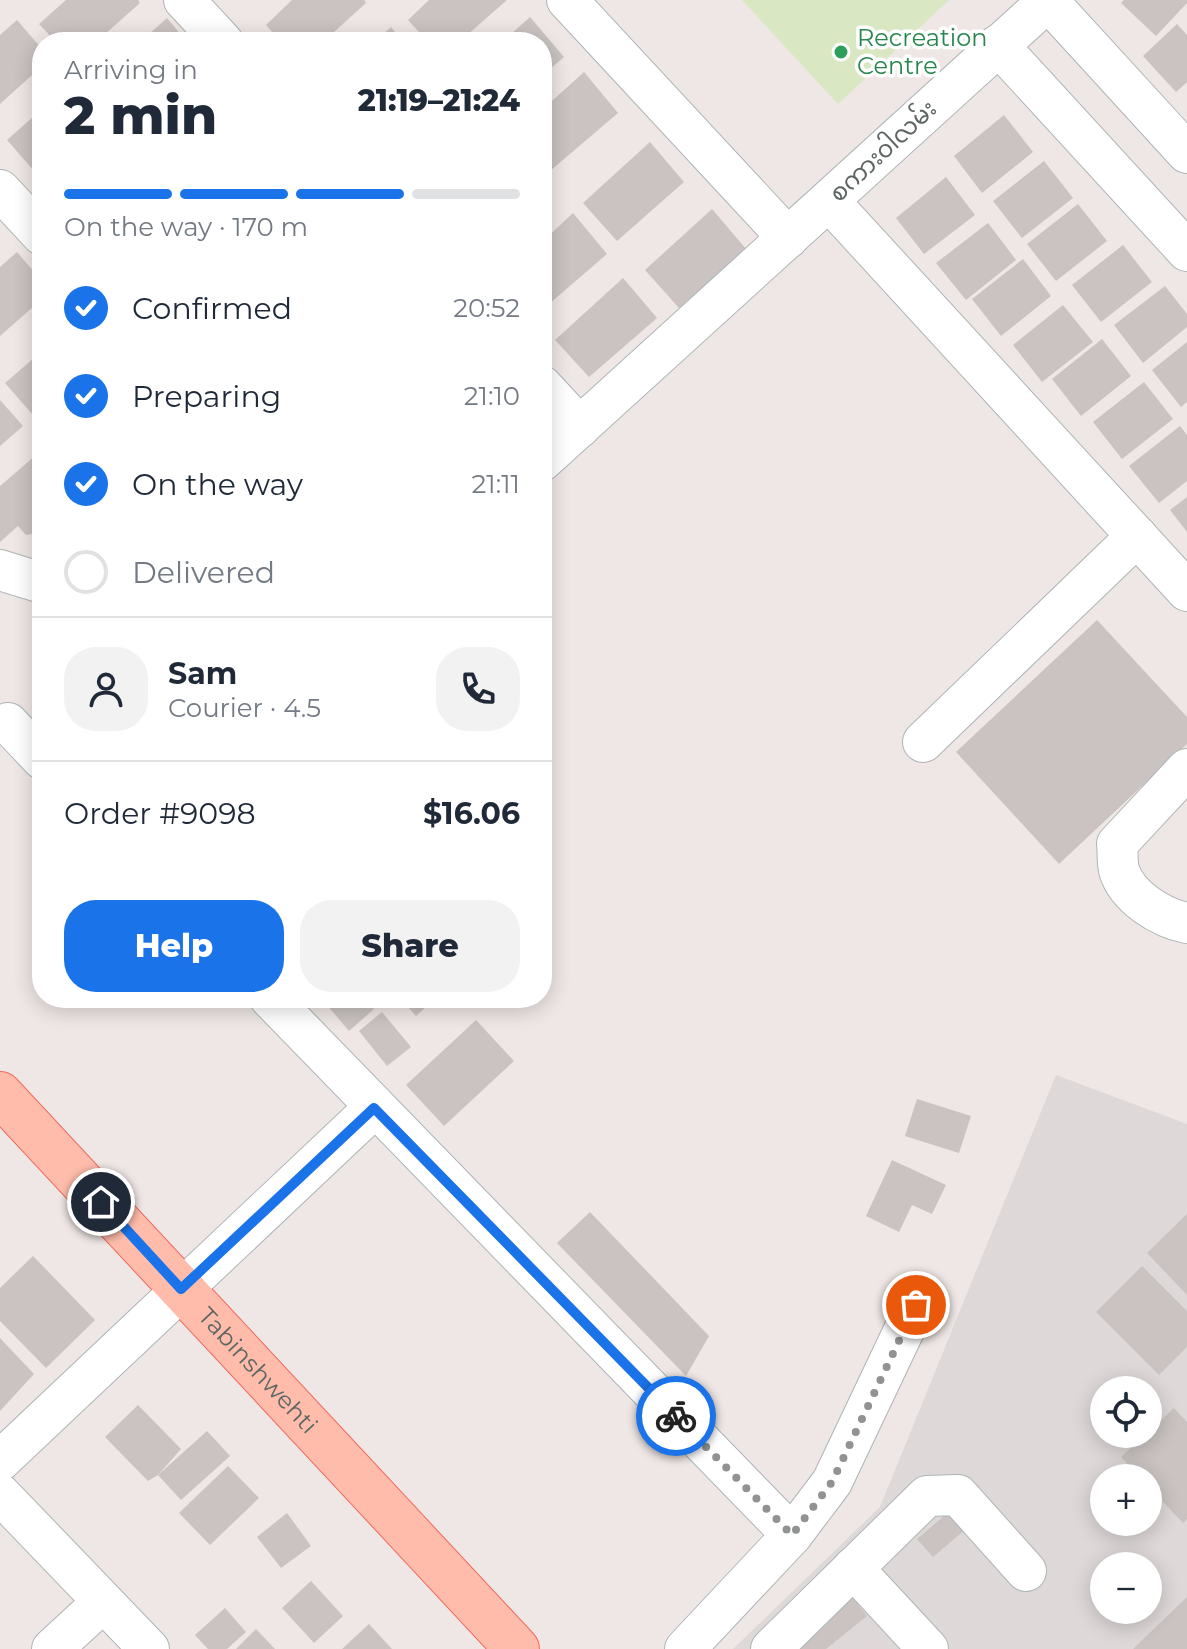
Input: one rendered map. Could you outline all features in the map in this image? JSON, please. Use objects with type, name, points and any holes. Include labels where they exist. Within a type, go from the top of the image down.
[{"type":"main road","name":"Tabinshwehti","points":[[0,1094],[517,1649]]},
{"type":"street","points":[[184,0],[214,32]]},
{"type":"street","points":[[567,0],[788,238]]},
{"type":"street","points":[[1048,0],[1187,153]]},
{"type":"street","name":"စကား၀ါလမ်း","points":[[552,452],[1048,0]]},
{"type":"street","points":[[998,45],[1187,251]]},
{"type":"street","points":[[0,190],[32,224]]},
{"type":"street","points":[[829,201],[1187,591]]},
{"type":"street","points":[[552,397],[580,427]]},
{"type":"street","points":[[923,742],[1137,536]]},
{"type":"street","points":[[0,570],[32,580]]},
{"type":"street","points":[[8,723],[32,748]]},
{"type":"street","points":[[1179,793],[1117,844],[1119,871],[1134,896],[1172,920],[1187,923]]},
{"type":"street","points":[[279,1008],[792,1535]]},
{"type":"street","points":[[0,1461],[374,1108]]},
{"type":"street","points":[[685,1649],[792,1535],[832,1482],[916,1305]]},
{"type":"street","points":[[0,1494],[149,1649]]},
{"type":"street","points":[[771,1649],[927,1496],[958,1495],[1026,1571]]},
{"type":"street","points":[[853,1568],[928,1649]]},
{"type":"street","points":[[52,1649],[103,1602]]},
{"type":"shaded area","points":[[1056,1075],[1187,1124],[1187,1649],[733,1649],[880,1507]]},
{"type":"green space","name":"Recreation Centre","points":[[742,0],[949,0],[838,104]]},
{"type":"building","points":[[66,0],[138,0],[140,3],[107,32],[47,32],[39,24]]},
{"type":"building","points":[[292,0],[364,0],[366,3],[334,32],[272,32],[266,25]]},
{"type":"building","points":[[429,0],[507,0],[470,32],[419,32],[408,20]]},
{"type":"building","points":[[1124,0],[1187,0],[1187,3],[1156,36],[1121,3]]},
{"type":"building","points":[[530,17],[543,32],[513,32]]},
{"type":"building","points":[[167,18],[179,32],[151,32]]},
{"type":"building","points":[[17,20],[32,37],[32,75],[0,104],[0,35]]},
{"type":"building","points":[[1177,24],[1187,35],[1187,82],[1176,92],[1143,56]]},
{"type":"building","points":[[552,43],[564,57],[552,67]]},
{"type":"building","points":[[584,72],[618,113],[552,169],[552,101]]},
{"type":"building","points":[[1004,115],[1033,152],[982,193],[954,156]]},
{"type":"building","points":[[32,118],[32,169],[7,140]]},
{"type":"building","points":[[650,142],[684,182],[617,241],[583,203]]},
{"type":"building","points":[[1044,161],[1073,198],[1022,238],[993,201]]},
{"type":"building","points":[[946,177],[975,215],[924,254],[896,218]]},
{"type":"building","points":[[1078,204],[1107,241],[1056,281],[1027,244]]},
{"type":"building","points":[[712,209],[746,249],[679,308],[645,270]]},
{"type":"building","points":[[573,213],[607,254],[552,301],[552,233]]},
{"type":"building","points":[[988,223],[1016,260],[966,300],[936,263]]},
{"type":"building","points":[[1123,245],[1152,282],[1101,322],[1072,285]]},
{"type":"building","points":[[17,252],[32,269],[32,308],[0,336],[0,267]]},
{"type":"building","points":[[1023,259],[1051,296],[1001,336],[972,299]]},
{"type":"building","points":[[623,278],[657,318],[589,377],[555,340]]},
{"type":"building","points":[[1165,286],[1187,314],[1187,327],[1143,363],[1114,325]]},
{"type":"building","points":[[1063,305],[1093,342],[1042,382],[1013,345]]},
{"type":"building","points":[[1102,339],[1131,376],[1081,416],[1052,379]]},
{"type":"building","points":[[1187,342],[1187,402],[1181,407],[1152,370]]},
{"type":"building","points":[[32,360],[32,414],[5,383]]},
{"type":"building","points":[[1144,382],[1173,419],[1122,459],[1093,422]]},
{"type":"building","points":[[0,400],[23,426],[0,446]]},
{"type":"building","points":[[1180,426],[1187,435],[1187,481],[1159,503],[1129,466]]},
{"type":"building","points":[[32,459],[32,534],[26,535],[18,526],[0,542],[0,486]]},
{"type":"building","points":[[1187,497],[1187,532],[1170,510]]},
{"type":"building","points":[[1097,620],[1187,717],[1187,744],[1059,864],[956,752]]},
{"type":"building","points":[[329,1008],[373,1008],[374,1009],[349,1031]]},
{"type":"building","points":[[409,1008],[425,1008],[416,1016]]},
{"type":"building","points":[[382,1012],[411,1047],[387,1066],[359,1031]]},
{"type":"building","points":[[476,1020],[514,1061],[444,1126],[406,1085]]},
{"type":"building","points":[[917,1099],[971,1116],[959,1153],[905,1136]]},
{"type":"building","points":[[892,1160],[946,1185],[932,1214],[912,1205],[899,1232],[866,1216]]},
{"type":"building","points":[[590,1212],[709,1336],[686,1376],[557,1243]]},
{"type":"building","points":[[1187,1214],[1187,1295],[1147,1253]]},
{"type":"building","points":[[33,1256],[95,1320],[46,1368],[0,1321],[0,1288]]},
{"type":"building","points":[[1142,1266],[1187,1311],[1187,1347],[1159,1375],[1096,1312]]},
{"type":"building","points":[[0,1338],[34,1374],[0,1411]]},
{"type":"building","points":[[138,1405],[181,1449],[158,1475],[148,1481],[105,1437]]},
{"type":"building","points":[[1174,1408],[1187,1422],[1187,1519],[1183,1523],[1162,1501],[1162,1464],[1127,1464],[1121,1457],[1131,1448],[1162,1448],[1162,1419]]},
{"type":"building","points":[[207,1431],[230,1456],[181,1500],[158,1475]]},
{"type":"building","points":[[228,1466],[259,1498],[210,1545],[179,1513]]},
{"type":"building","points":[[958,1504],[974,1522],[933,1557],[917,1539]]},
{"type":"building","points":[[287,1513],[311,1546],[281,1568],[257,1537]]},
{"type":"building","points":[[311,1581],[343,1616],[314,1643],[282,1608]]},
{"type":"building","points":[[850,1595],[867,1616],[826,1649],[788,1649]]},
{"type":"building","points":[[1187,1597],[1187,1649],[1133,1649],[1162,1624]]},
{"type":"building","points":[[225,1608],[246,1632],[227,1649],[208,1649],[195,1635]]},
{"type":"building","points":[[369,1624],[392,1649],[342,1649]]},
{"type":"building","points":[[256,1629],[275,1649],[236,1649]]},
{"type":"way so far","points":[[676,1416],[792,1535],[832,1482],[916,1305]]},
{"type":"place","name":"Recreation Centre","points":[[841,52]]},
{"type":"route","points":[[101,1202],[181,1289],[374,1108],[676,1416]]}]
